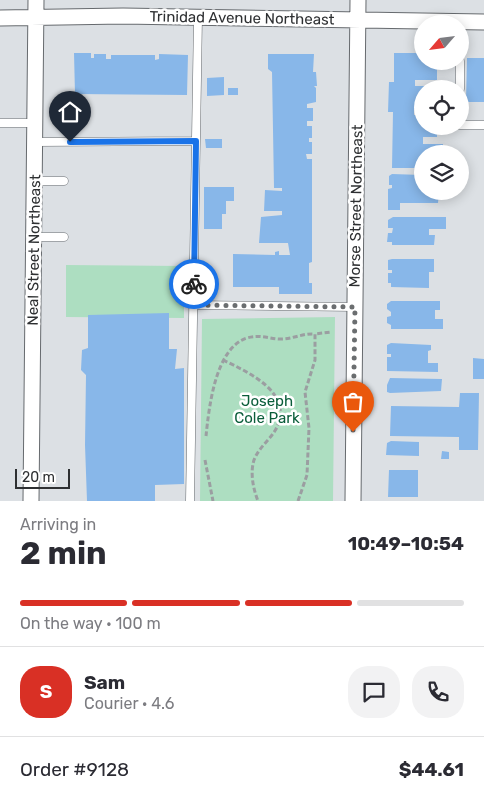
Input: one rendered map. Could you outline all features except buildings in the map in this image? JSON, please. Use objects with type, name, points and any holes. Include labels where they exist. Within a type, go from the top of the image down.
[{"type":"street","name":"Neal Street Northeast","points":[[31,501],[36,0]]},
{"type":"street","name":"Morse Street Northeast","points":[[352,501],[358,0]]},
{"type":"street","name":"Trinidad Avenue Northeast","points":[[0,18],[123,16],[414,21]]},
{"type":"street","name":"Trinidad Avenue Northeast","points":[[469,22],[484,22]]},
{"type":"lane","points":[[190,501],[198,17]]},
{"type":"lane","points":[[0,123],[36,123]]},
{"type":"lane","points":[[469,125],[484,125]]},
{"type":"lane","points":[[35,142],[196,141]]},
{"type":"lane","points":[[35,181],[64,181]]},
{"type":"lane","points":[[34,237],[64,238]]},
{"type":"lane","points":[[193,305],[355,307]]},
{"type":"path","points":[[205,442],[211,403],[223,360],[232,346],[246,338],[262,335],[280,339],[332,332]]},
{"type":"path","points":[[298,501],[307,475],[310,428],[305,392],[315,360],[315,334]]},
{"type":"path","points":[[223,360],[257,377],[273,391],[280,406],[281,418],[276,430],[260,448],[254,460],[252,476],[258,501]]},
{"type":"path","points":[[205,459],[212,501]]},
{"type":"green space","points":[[66,265],[184,266],[184,318],[66,317]]},
{"type":"green space","name":"Joseph Cole Park","points":[[335,317],[333,501],[200,501],[202,319]]},
{"type":"way so far","points":[[194,284],[193,305],[355,307],[353,432]]},
{"type":"route","points":[[70,142],[196,141],[194,284]]}]
